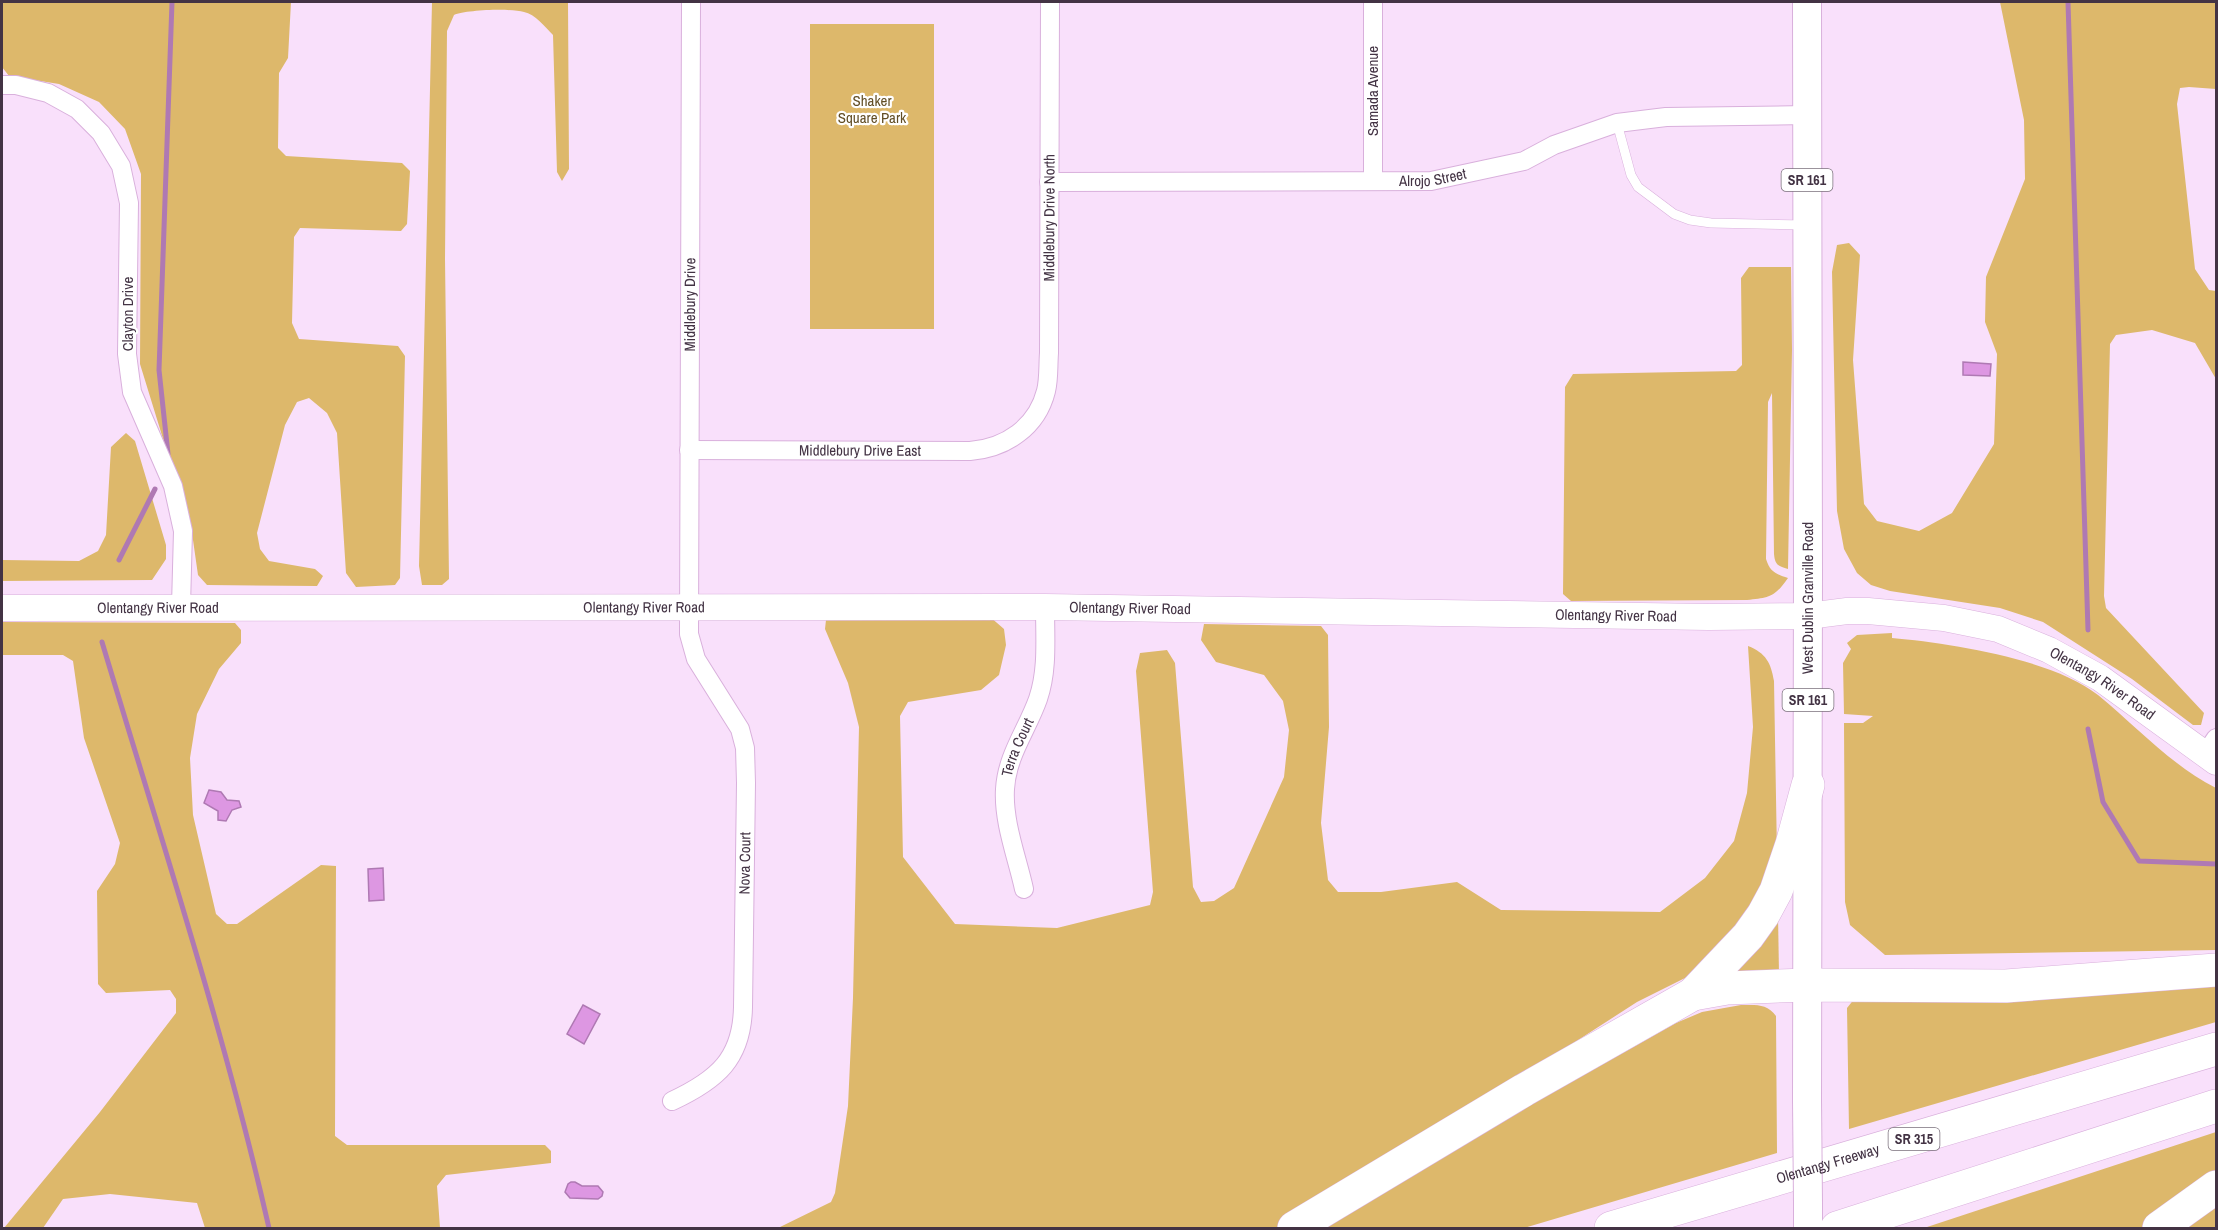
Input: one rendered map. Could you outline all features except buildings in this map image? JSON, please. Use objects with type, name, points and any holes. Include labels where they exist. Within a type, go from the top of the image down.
[{"type":"highway","points":[[1294,1228],[1524,1090],[1693,994],[1748,936],[1763,915],[1776,891],[1808,785]]},
{"type":"highway","points":[[1693,994],[1727,988],[1807,985],[2006,986],[2217,970]]},
{"type":"highway","name":"Olentangy Freeway","points":[[1611,1228],[2217,1049]]},
{"type":"highway","points":[[1837,1228],[2217,1106]]},
{"type":"highway","points":[[2159,1228],[2217,1187]]},
{"type":"main road","name":"West Dublin Granville Road","points":[[1807,2],[1808,1228]]},
{"type":"main road","name":"Olentangy River Road","points":[[2,608],[181,606],[1045,607],[1569,613],[1709,617],[1808,616],[1868,611],[1944,618],[1998,629],[2049,650],[2100,678],[2213,752]]},
{"type":"street","name":"Middlebury Drive","points":[[689,607],[691,2]]},
{"type":"street","name":"Middlebury Drive North","points":[[1025,428],[1035,417],[1042,404],[1048,376],[1050,2]]},
{"type":"street","name":"Samada Avenue","points":[[1373,2],[1373,180]]},
{"type":"street","name":"Clayton Drive","points":[[2,85],[33,88],[64,100],[77,109],[101,133],[121,166],[129,203],[126,354],[132,392],[176,497],[183,531],[181,606]]},
{"type":"street","name":"Alrojo Street","points":[[1049,182],[1431,181],[1524,161],[1554,145],[1617,123],[1666,117],[1807,115]]},
{"type":"street","name":"Middlebury Drive East","points":[[689,450],[986,450],[1000,445],[1025,428]]},
{"type":"street","name":"Nova Court","points":[[672,1101],[699,1089],[733,1055],[741,1034],[743,1007],[745,748],[735,721],[696,659],[689,634],[689,607]]},
{"type":"street","name":"Terra Court","points":[[1024,889],[1006,815],[1005,791],[1007,773],[1015,749],[1041,687],[1044,672],[1045,607]]},
{"type":"lane","points":[[1617,123],[1631,175],[1638,187],[1674,213],[1690,220],[1711,223],[1807,225]]},
{"type":"green space","points":[[2,2],[291,2],[288,58],[279,73],[278,148],[286,156],[402,163],[410,171],[407,224],[401,231],[300,228],[294,237],[292,323],[299,339],[398,346],[405,356],[400,578],[395,585],[356,587],[346,573],[337,433],[327,413],[309,398],[297,402],[285,425],[257,533],[260,549],[269,561],[315,569],[323,576],[317,586],[207,585],[198,575],[192,533],[140,364],[141,174],[125,129],[99,102],[59,84],[9,76],[2,67]]},
{"type":"green space","points":[[432,2],[568,2],[569,169],[562,181],[557,172],[553,35],[536,18],[524,12],[488,10],[454,15],[447,31],[445,259],[449,579],[442,585],[422,585],[419,566]]},
{"type":"green space","points":[[2000,2],[2216,2],[2216,89],[2180,88],[2177,104],[2195,269],[2209,290],[2216,291],[2216,379],[2195,343],[2152,330],[2116,335],[2110,344],[2104,596],[2106,608],[2204,713],[2201,725],[2193,725],[2132,679],[2043,622],[2000,608],[1890,591],[1871,585],[1857,573],[1844,549],[1837,511],[1832,272],[1837,245],[1849,243],[1860,255],[1853,360],[1864,504],[1877,521],[1919,531],[1952,513],[1994,444],[1997,354],[1985,322],[1986,277],[2025,179],[2024,120]]},
{"type":"green space","name":"Shaker Square Park","points":[[810,24],[934,24],[934,329],[810,329]]},
{"type":"green space","points":[[1749,267],[1791,267],[1792,350],[1788,569],[1775,561],[1774,554],[1772,393],[1768,402],[1766,559],[1774,572],[1788,578],[1775,593],[1747,600],[1571,601],[1563,594],[1565,387],[1573,374],[1736,371],[1742,365],[1741,278]]},
{"type":"green space","points":[[126,433],[135,441],[166,545],[166,559],[152,580],[2,581],[2,560],[79,561],[98,551],[106,535],[111,447]]},
{"type":"green space","points":[[989,616],[1004,629],[1006,645],[999,675],[981,690],[908,702],[900,716],[903,857],[955,924],[1057,928],[1150,905],[1153,892],[1136,671],[1140,653],[1167,650],[1175,663],[1193,887],[1201,902],[1214,901],[1234,888],[1284,777],[1289,730],[1283,701],[1264,675],[1216,662],[1201,640],[1204,624],[1321,626],[1328,635],[1329,727],[1321,823],[1328,880],[1338,892],[1381,892],[1457,882],[1501,910],[1660,912],[1705,878],[1734,841],[1747,793],[1753,727],[1748,646],[1767,659],[1774,681],[1777,855],[1761,901],[1697,972],[1637,1002],[1372,1173],[1276,1228],[778,1228],[831,1202],[835,1193],[848,1106],[853,998],[859,727],[848,683],[825,629],[826,620]]},
{"type":"green space","points":[[2,622],[235,623],[241,630],[241,643],[219,669],[197,714],[190,758],[193,815],[216,914],[227,924],[237,924],[321,865],[336,866],[335,1136],[347,1145],[545,1145],[551,1151],[551,1163],[446,1175],[437,1186],[440,1228],[205,1228],[197,1203],[110,1194],[63,1199],[43,1228],[4,1228],[100,1112],[176,1013],[176,999],[170,990],[106,993],[98,984],[97,891],[115,864],[120,843],[84,738],[73,661],[63,655],[2,655]]},
{"type":"green space","points":[[1892,633],[1892,638],[1942,644],[2028,662],[2079,682],[2098,695],[2169,757],[2216,788],[2216,950],[1885,955],[1850,925],[1845,902],[1844,723],[1863,723],[1873,716],[1844,714],[1843,663],[1851,649],[1847,643],[1857,635]]},
{"type":"green space","points":[[1778,915],[1779,974],[1732,975]]},
{"type":"green space","points":[[2216,985],[2216,1022],[1849,1129],[1847,1008],[1855,998],[2081,995]]},
{"type":"green space","points":[[1741,1005],[1765,1007],[1776,1016],[1777,1153],[1524,1228],[1317,1228],[1676,1023],[1702,1012]]},
{"type":"green space","points":[[2216,1132],[2216,1178],[2149,1228],[1924,1228]]},
{"type":"green space","points":[[2216,1206],[2216,1228],[2187,1228]]},
{"type":"shaded area","points":[[1963,362],[1991,364],[1990,376],[1963,375]]},
{"type":"shaded area","points":[[209,790],[221,792],[227,800],[239,801],[241,807],[232,810],[226,821],[218,820],[218,811],[204,803]]},
{"type":"shaded area","points":[[383,868],[384,900],[369,901],[368,869]]},
{"type":"shaded area","points":[[583,1005],[600,1014],[584,1044],[567,1034]]},
{"type":"shaded area","points":[[571,1182],[582,1186],[598,1186],[603,1192],[602,1196],[598,1199],[570,1198],[565,1192]]},
{"type":"waterway","points":[[168,454],[159,370],[172,2]]},
{"type":"waterway","points":[[2068,2],[2088,630]]},
{"type":"waterway","points":[[119,560],[155,489]]},
{"type":"waterway","points":[[102,642],[212,1007],[269,1228]]},
{"type":"waterway","points":[[2088,729],[2103,802],[2139,861],[2216,864]]}]
